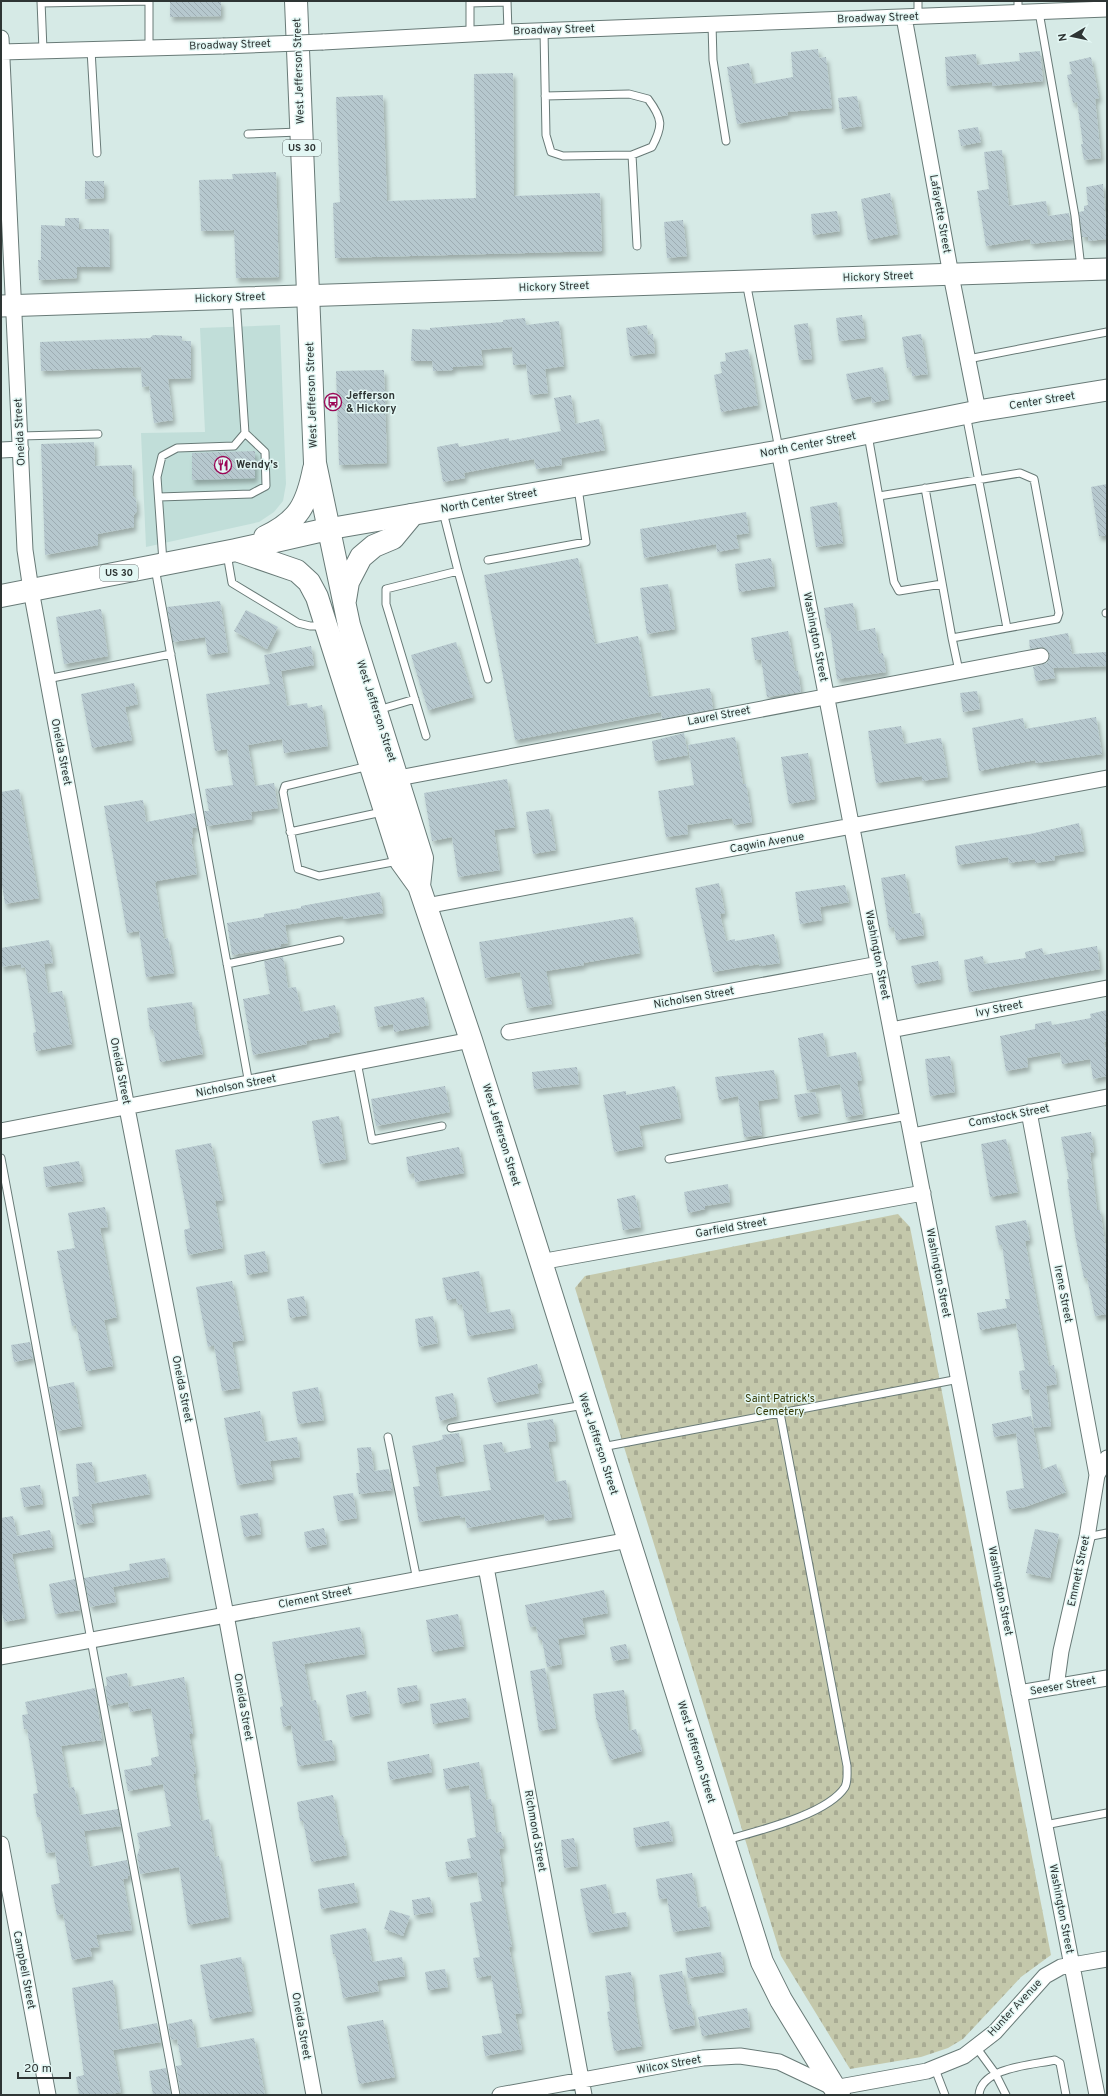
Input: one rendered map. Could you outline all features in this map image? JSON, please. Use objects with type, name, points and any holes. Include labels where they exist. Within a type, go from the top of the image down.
[{"type":"main road","name":"West Jefferson Street","points":[[296,1],[315,463],[344,605],[363,671],[422,858],[423,896],[471,1040],[762,1962],[781,2000],[837,2093]]},
{"type":"main road","points":[[231,551],[287,526],[304,503],[310,488],[315,463]]},
{"type":"main road","points":[[344,605],[348,582],[360,557],[374,546],[393,538],[412,515]]},
{"type":"main road","name":"North Center Street","points":[[1,596],[231,551],[328,530]]},
{"type":"main road","points":[[231,551],[297,570],[309,582],[317,597],[401,861],[423,896]]},
{"type":"street","name":"Broadway Street","points":[[1,47],[43,50],[91,50],[149,47],[223,46],[712,24],[913,11],[1018,7],[1039,12],[1107,9]]},
{"type":"street","name":"Lafayette Street","points":[[913,11],[951,275],[968,359],[972,413]]},
{"type":"street","name":"Oneida Street","points":[[1,47],[7,306],[20,443],[26,550],[30,590],[127,1108],[226,1615],[314,2095]]},
{"type":"street","name":"Hickory Street","points":[[7,306],[236,297],[1107,269]]},
{"type":"street","name":"Center Street","points":[[972,413],[1107,390]]},
{"type":"street","name":"North Center Street","points":[[328,530],[779,451],[972,413]]},
{"type":"street","points":[[1,450],[20,443]]},
{"type":"street","name":"Washington Street","points":[[779,451],[1097,2095]]},
{"type":"street","name":"Laurel Street","points":[[398,778],[1041,656]]},
{"type":"street","points":[[374,775],[398,778]]},
{"type":"street","name":"Cagwin Avenue","points":[[423,896],[852,827],[1107,778]]},
{"type":"street","name":"Nicholsen Street","points":[[509,1032],[878,964]]},
{"type":"street","name":"Ivy Street","points":[[891,1030],[1107,988]]},
{"type":"street","name":"Nicholson Street","points":[[1,1131],[127,1108],[471,1040]]},
{"type":"street","name":"Comstock Street","points":[[912,1136],[1107,1098]]},
{"type":"street","name":"Irene Street","points":[[1029,1112],[1097,1475]]},
{"type":"street","name":"Garfield Street","points":[[540,1262],[923,1193]]},
{"type":"street","name":"Emmett Street","points":[[1056,1687],[1062,1651],[1087,1537],[1097,1475],[1107,1458]]},
{"type":"street","name":"Clement Street","points":[[1,1657],[629,1540]]},
{"type":"street","name":"Richmond Street","points":[[486,1567],[583,2088]]},
{"type":"street","name":"Seeser Street","points":[[1019,1694],[1107,1678]]},
{"type":"street","name":"Campbell Street","points":[[1,1844],[48,2095]]},
{"type":"street","name":"Hunter Avenue","points":[[837,2093],[935,2069],[964,2056],[995,2032],[1045,1976],[1061,1967],[1107,1959]]},
{"type":"street","name":"Wilcox Street","points":[[500,2095],[583,2088],[703,2058],[740,2056],[779,2062],[837,2093]]},
{"type":"lane","points":[[43,50],[41,2],[149,1],[149,47]]},
{"type":"lane","points":[[470,34],[470,2],[507,2],[508,32]]},
{"type":"lane","points":[[1039,12],[1075,216],[1081,270]]},
{"type":"lane","points":[[712,24],[713,60],[726,141]]},
{"type":"lane","points":[[544,31],[545,96],[546,135],[551,152],[563,156],[632,155],[652,147],[661,130],[657,111],[648,99],[629,94],[545,96]]},
{"type":"lane","points":[[91,50],[96,153]]},
{"type":"lane","points":[[248,134],[302,132]]},
{"type":"lane","points":[[632,155],[637,246]]},
{"type":"lane","points":[[746,281],[779,451]]},
{"type":"lane","points":[[160,497],[251,494],[266,486],[265,452],[246,433],[236,297]]},
{"type":"lane","points":[[968,359],[1107,332]]},
{"type":"lane","points":[[972,413],[979,480],[1007,628]]},
{"type":"lane","points":[[246,433],[234,446],[177,448],[162,456],[157,477],[160,497],[159,565],[171,654],[249,1084]]},
{"type":"lane","points":[[868,433],[894,582],[899,591],[942,584]]},
{"type":"lane","points":[[20,443],[98,434]]},
{"type":"lane","points":[[879,496],[1020,473],[1034,480],[1058,605],[1059,613],[1057,620],[952,638]]},
{"type":"lane","points":[[488,560],[586,542],[577,486]]},
{"type":"lane","points":[[925,488],[958,671]]},
{"type":"lane","points":[[443,510],[458,572],[488,679]]},
{"type":"lane","points":[[231,551],[232,583],[298,623],[310,626],[326,626]]},
{"type":"lane","points":[[426,736],[386,604],[386,589],[458,572]]},
{"type":"lane","points":[[47,679],[171,654]]},
{"type":"lane","points":[[376,710],[415,699]]},
{"type":"lane","points":[[374,775],[285,786],[282,792],[298,869],[319,876],[401,861]]},
{"type":"lane","points":[[290,832],[385,811]]},
{"type":"lane","points":[[227,964],[340,940]]},
{"type":"lane","points":[[356,1062],[372,1140],[442,1126]]},
{"type":"lane","points":[[669,1160],[908,1116]]},
{"type":"lane","points":[[1,1158],[176,2095]]},
{"type":"lane","points":[[600,1448],[958,1379]]},
{"type":"lane","points":[[451,1428],[586,1405]]},
{"type":"lane","points":[[724,1841],[781,1824],[821,1806],[841,1792],[846,1786],[847,1766],[780,1413]]},
{"type":"lane","points":[[388,1437],[417,1580]]},
{"type":"lane","points":[[1087,1537],[1107,1533]]},
{"type":"lane","points":[[1045,1825],[1107,1813]]},
{"type":"lane","points":[[976,2047],[994,2073],[1006,2095]]},
{"type":"lane","points":[[979,2095],[982,2083],[994,2073],[1055,2060],[1060,2063],[1066,2095]]},
{"type":"lane","points":[[935,2069],[945,2095]]},
{"type":"shaded area","points":[[280,325],[286,484],[283,501],[274,512],[259,522],[146,547],[141,433],[205,432],[200,328]]},
{"type":"green space","name":"Saint Patrick's Cemetery","points":[[898,1214],[910,1227],[1051,1955],[1021,1977],[963,2039],[948,2048],[921,2057],[850,2069],[781,1956],[575,1288],[585,1276]]},
{"type":"building","points":[[170,1],[221,1],[221,16],[170,17]]},
{"type":"building","points":[[818,49],[819,58],[826,57],[832,108],[787,112],[788,115],[737,124],[727,67],[749,63],[753,84],[793,77],[791,52]]},
{"type":"building","points":[[1040,51],[1043,81],[992,86],[992,82],[947,86],[945,57],[976,54],[977,65],[1020,61],[1019,53]]},
{"type":"building","points":[[1091,57],[1099,98],[1095,99],[1101,158],[1084,160],[1077,102],[1073,103],[1067,75],[1072,74],[1069,62]]},
{"type":"building","points":[[513,73],[514,196],[600,193],[602,251],[335,258],[333,203],[340,202],[336,97],[383,95],[387,201],[476,198],[474,74]]},
{"type":"building","points":[[857,96],[862,126],[842,129],[838,98]]},
{"type":"building","points":[[978,127],[981,142],[961,146],[958,130]]},
{"type":"building","points":[[1002,150],[1009,206],[1046,201],[1048,216],[1069,213],[1073,239],[1031,244],[1030,239],[986,246],[977,191],[989,189],[984,152]]},
{"type":"building","points":[[276,172],[279,277],[236,278],[234,230],[201,231],[199,180],[233,179],[232,174]]},
{"type":"building","points":[[85,181],[104,181],[104,198],[85,199]]},
{"type":"building","points":[[1103,184],[1107,239],[1088,241],[1088,237],[1082,237],[1079,212],[1084,211],[1084,206],[1088,205],[1086,187]]},
{"type":"building","points":[[890,193],[898,234],[868,240],[861,199]]},
{"type":"building","points":[[837,211],[840,231],[813,235],[811,214]]},
{"type":"building","points":[[65,218],[79,218],[79,229],[109,229],[110,267],[77,267],[77,278],[39,280],[38,260],[41,260],[41,225],[65,226]]},
{"type":"building","points":[[683,220],[687,256],[667,258],[664,222]]},
{"type":"building","points":[[862,315],[865,338],[839,341],[836,318]]},
{"type":"building","points":[[525,318],[526,325],[559,321],[564,366],[545,369],[548,393],[530,395],[526,364],[513,365],[512,347],[481,350],[483,365],[453,367],[453,370],[433,371],[432,361],[411,361],[412,329],[430,330],[430,328],[503,322],[503,320]]},
{"type":"building","points":[[808,323],[812,359],[799,360],[794,325]]},
{"type":"building","points":[[647,325],[648,335],[653,334],[655,353],[630,356],[626,328]]},
{"type":"building","points":[[921,334],[928,374],[912,376],[911,367],[907,368],[902,337]]},
{"type":"building","points":[[153,335],[182,336],[182,341],[191,341],[191,378],[168,379],[173,420],[154,423],[149,386],[142,387],[141,367],[41,371],[40,342],[150,338]]},
{"type":"building","points":[[748,349],[758,405],[721,412],[714,375],[722,373],[720,362],[726,361],[725,353]]},
{"type":"building","points":[[883,367],[889,399],[872,403],[871,396],[852,400],[846,374]]},
{"type":"building","points":[[384,370],[387,463],[339,465],[336,371]]},
{"type":"building","points":[[571,395],[575,424],[599,419],[605,450],[561,458],[562,465],[536,469],[534,459],[464,473],[465,478],[443,482],[437,447],[458,443],[459,447],[509,438],[509,441],[561,431],[554,398]]},
{"type":"building","points":[[94,442],[95,466],[132,465],[133,496],[136,499],[137,511],[134,515],[134,527],[98,534],[98,545],[45,555],[41,444]]},
{"type":"building","name":"Wendy's","points":[[255,451],[255,478],[192,480],[192,453]]},
{"type":"building","points":[[1107,484],[1107,536],[1099,536],[1091,487]]},
{"type":"building","points":[[837,502],[843,543],[816,547],[810,507]]},
{"type":"building","points":[[746,512],[749,533],[736,535],[739,548],[717,552],[716,544],[644,558],[640,529]]},
{"type":"building","points":[[578,558],[595,644],[638,636],[649,697],[710,688],[713,709],[662,719],[661,712],[515,740],[484,575]]},
{"type":"building","points":[[771,558],[775,586],[739,592],[735,564]]},
{"type":"building","points":[[668,584],[675,629],[647,634],[640,588]]},
{"type":"building","points":[[220,601],[228,652],[208,655],[205,637],[173,642],[167,607]]},
{"type":"building","points":[[853,603],[857,631],[875,628],[879,654],[883,653],[886,672],[837,679],[830,628],[827,628],[824,608]]},
{"type":"building","points":[[101,609],[108,656],[64,664],[56,617]]},
{"type":"building","points":[[246,610],[278,627],[267,649],[234,631]]},
{"type":"building","points":[[788,631],[795,671],[798,671],[801,692],[767,697],[761,659],[755,660],[751,638]]},
{"type":"building","points":[[1068,633],[1072,654],[1107,652],[1107,666],[1053,668],[1055,678],[1036,681],[1033,667],[1047,663],[1050,655],[1044,647],[1030,649],[1029,640]]},
{"type":"building","points":[[456,642],[473,697],[428,710],[411,655]]},
{"type":"building","points":[[311,646],[314,665],[281,671],[287,706],[307,703],[308,708],[322,705],[328,746],[284,753],[282,739],[248,745],[255,786],[274,783],[278,808],[251,812],[252,819],[207,826],[204,811],[209,811],[205,789],[233,785],[227,749],[215,751],[206,694],[270,684],[264,655]]},
{"type":"building","points":[[134,683],[138,704],[125,707],[132,740],[92,748],[81,694]]},
{"type":"building","points":[[977,691],[980,709],[963,712],[960,693]]},
{"type":"building","points":[[1096,717],[1102,754],[1036,763],[1035,760],[979,771],[972,728],[1023,718],[1025,729]]},
{"type":"building","points":[[901,726],[904,744],[941,738],[948,777],[922,781],[922,776],[876,783],[868,731]]},
{"type":"building","points":[[684,733],[688,755],[655,761],[652,741]]},
{"type":"building","points":[[735,737],[743,784],[746,784],[752,822],[734,825],[732,818],[687,825],[688,834],[666,837],[658,791],[694,785],[688,745]]},
{"type":"building","points":[[808,753],[815,799],[789,804],[781,757]]},
{"type":"building","points":[[507,779],[515,827],[494,830],[500,870],[458,877],[452,837],[432,841],[424,793]]},
{"type":"building","points":[[19,789],[39,898],[5,904],[1,879],[1,792]]},
{"type":"building","points":[[143,800],[146,822],[195,813],[197,827],[192,828],[193,837],[191,838],[197,874],[157,881],[155,883],[164,939],[168,938],[174,973],[146,977],[139,931],[127,933],[104,806]]},
{"type":"building","points":[[549,809],[556,850],[533,854],[526,812]]},
{"type":"building","points":[[1079,823],[1084,851],[1054,856],[1055,860],[1035,863],[1035,859],[1009,863],[1008,857],[958,865],[955,846],[1030,834]]},
{"type":"building","points":[[905,874],[912,914],[920,913],[924,935],[896,940],[894,927],[889,928],[881,878]]},
{"type":"building","points":[[719,883],[725,913],[720,914],[726,941],[735,939],[735,941],[774,934],[780,963],[760,966],[759,964],[713,972],[695,888]]},
{"type":"building","points":[[845,885],[849,902],[820,907],[822,920],[800,924],[795,892]]},
{"type":"building","points":[[380,892],[383,913],[343,919],[343,916],[285,925],[288,943],[281,944],[281,947],[232,955],[227,923],[264,917],[264,914],[301,908],[301,906]]},
{"type":"building","points":[[633,917],[640,953],[583,963],[584,965],[546,971],[552,1004],[527,1008],[520,972],[485,978],[479,942]]},
{"type":"building","points":[[49,940],[53,963],[44,964],[48,993],[62,991],[72,1044],[36,1051],[33,1033],[36,1032],[25,967],[21,968],[21,964],[1,967],[1,948]]},
{"type":"building","points":[[1097,946],[1100,969],[969,992],[964,960],[983,956],[984,964],[1026,958],[1025,952],[1042,948],[1044,955]]},
{"type":"building","points":[[283,957],[288,988],[296,987],[301,1012],[335,1005],[340,1032],[329,1034],[329,1037],[306,1041],[307,1044],[253,1055],[243,999],[270,994],[264,961]]},
{"type":"building","points":[[938,961],[941,979],[915,984],[911,966]]},
{"type":"building","points":[[424,997],[429,1025],[394,1032],[393,1024],[378,1027],[374,1007]]},
{"type":"building","points":[[192,1002],[196,1031],[198,1030],[203,1054],[160,1062],[153,1029],[150,1030],[147,1008]]},
{"type":"building","points":[[1107,1010],[1107,1041],[1104,1042],[1107,1057],[1107,1076],[1093,1079],[1090,1059],[1062,1064],[1060,1052],[1027,1058],[1028,1067],[1006,1071],[1000,1036],[1035,1029],[1035,1024],[1051,1021],[1052,1025],[1091,1018],[1090,1014]]},
{"type":"building","points":[[823,1033],[827,1057],[856,1052],[862,1080],[857,1081],[863,1114],[846,1117],[840,1084],[807,1090],[798,1038]]},
{"type":"building","points":[[950,1056],[955,1092],[930,1096],[925,1059]]},
{"type":"building","points":[[577,1067],[579,1084],[534,1089],[532,1072]]},
{"type":"building","points":[[774,1070],[778,1098],[758,1101],[762,1135],[744,1137],[738,1096],[719,1100],[715,1077]]},
{"type":"building","points":[[445,1086],[450,1112],[376,1126],[371,1099]]},
{"type":"building","points":[[675,1086],[681,1118],[639,1126],[643,1146],[614,1152],[603,1095],[626,1091],[626,1095]]},
{"type":"building","points":[[815,1092],[819,1113],[798,1117],[794,1095]]},
{"type":"building","points":[[339,1116],[346,1159],[320,1164],[312,1121]]},
{"type":"building","points":[[1091,1132],[1094,1152],[1090,1153],[1097,1210],[1100,1210],[1107,1256],[1107,1314],[1095,1316],[1087,1278],[1084,1278],[1075,1235],[1067,1179],[1069,1179],[1061,1137]]},
{"type":"building","points":[[1006,1139],[1018,1192],[990,1197],[981,1144]]},
{"type":"building","points":[[211,1143],[223,1200],[215,1201],[223,1248],[188,1255],[184,1230],[190,1228],[175,1150]]},
{"type":"building","points":[[459,1147],[464,1173],[415,1182],[414,1173],[409,1174],[406,1157]]},
{"type":"building","points":[[79,1161],[83,1181],[46,1187],[43,1167]]},
{"type":"building","points":[[728,1184],[730,1202],[705,1206],[705,1209],[688,1213],[684,1192]]},
{"type":"building","points":[[635,1195],[641,1227],[623,1230],[617,1199]]},
{"type":"building","points":[[105,1207],[108,1227],[100,1228],[117,1317],[104,1320],[113,1366],[86,1371],[76,1325],[72,1326],[57,1251],[75,1248],[68,1213]]},
{"type":"building","points":[[1026,1220],[1030,1240],[1025,1241],[1035,1294],[1049,1366],[1054,1365],[1057,1384],[1046,1386],[1051,1426],[1034,1428],[1029,1389],[1022,1390],[1019,1371],[1025,1370],[1016,1323],[980,1330],[977,1313],[1007,1308],[1005,1299],[1010,1299],[1002,1245],[999,1245],[995,1226]]},
{"type":"building","points":[[265,1251],[268,1271],[247,1275],[244,1255]]},
{"type":"building","points":[[479,1271],[487,1313],[510,1309],[514,1328],[468,1336],[462,1304],[458,1305],[456,1298],[447,1300],[442,1278]]},
{"type":"building","points":[[232,1281],[244,1340],[232,1342],[240,1388],[222,1391],[214,1345],[208,1347],[196,1287]]},
{"type":"building","points":[[304,1296],[307,1315],[290,1318],[287,1299]]},
{"type":"building","points":[[433,1316],[438,1343],[419,1347],[415,1319]]},
{"type":"building","points":[[30,1342],[33,1358],[14,1362],[11,1345]]},
{"type":"building","points":[[537,1364],[542,1382],[537,1384],[539,1393],[494,1403],[487,1378]]},
{"type":"building","points":[[74,1382],[82,1426],[57,1431],[49,1387]]},
{"type":"building","points":[[318,1387],[324,1420],[298,1424],[292,1392]]},
{"type":"building","points":[[453,1393],[457,1416],[440,1421],[435,1397]]},
{"type":"building","points":[[260,1411],[265,1442],[297,1437],[300,1457],[270,1461],[273,1479],[237,1485],[224,1418]]},
{"type":"building","points":[[1031,1416],[1041,1470],[1056,1464],[1066,1492],[1025,1507],[1009,1509],[1006,1491],[1024,1488],[1016,1433],[994,1437],[992,1424]]},
{"type":"building","points":[[553,1419],[556,1441],[548,1442],[555,1482],[566,1480],[572,1517],[545,1521],[544,1514],[467,1528],[465,1517],[460,1518],[460,1515],[419,1522],[413,1487],[420,1486],[412,1446],[438,1441],[443,1439],[442,1435],[459,1433],[464,1461],[435,1467],[440,1497],[491,1490],[483,1445],[502,1442],[504,1453],[531,1448],[527,1423]]},
{"type":"building","points":[[371,1447],[374,1471],[389,1469],[392,1490],[359,1494],[356,1473],[360,1473],[357,1448]]},
{"type":"building","points":[[92,1462],[95,1483],[146,1474],[150,1494],[91,1504],[94,1522],[77,1525],[72,1497],[79,1496],[76,1464]]},
{"type":"building","points":[[40,1485],[43,1504],[24,1507],[20,1488]]},
{"type":"building","points":[[353,1493],[357,1518],[338,1521],[333,1496]]},
{"type":"building","points":[[258,1513],[261,1534],[244,1537],[240,1516]]},
{"type":"building","points":[[13,1516],[17,1536],[50,1530],[53,1547],[12,1554],[25,1618],[4,1622],[1,1608],[1,1518]]},
{"type":"building","points":[[324,1528],[327,1544],[307,1548],[304,1532]]},
{"type":"building","points":[[1035,1529],[1059,1534],[1050,1578],[1026,1573]]},
{"type":"building","points":[[165,1558],[169,1577],[113,1587],[116,1602],[90,1607],[84,1578],[130,1570],[129,1564]]},
{"type":"building","points":[[75,1579],[80,1610],[55,1614],[49,1584]]},
{"type":"building","points":[[604,1590],[608,1613],[582,1618],[585,1634],[558,1639],[562,1664],[547,1667],[542,1640],[539,1640],[536,1626],[530,1627],[525,1605]]},
{"type":"building","points":[[458,1614],[464,1646],[432,1652],[426,1620]]},
{"type":"building","points":[[360,1627],[365,1654],[304,1664],[311,1701],[316,1700],[323,1741],[332,1740],[335,1760],[298,1766],[291,1725],[283,1727],[280,1707],[283,1706],[272,1642]]},
{"type":"building","points":[[626,1644],[629,1658],[613,1661],[610,1647]]},
{"type":"building","points":[[545,1668],[556,1728],[539,1731],[530,1671]]},
{"type":"building","points":[[127,1673],[129,1687],[184,1677],[193,1734],[189,1734],[196,1773],[193,1774],[201,1821],[209,1819],[215,1857],[219,1856],[229,1917],[188,1925],[179,1867],[140,1874],[137,1856],[140,1847],[137,1833],[171,1826],[163,1784],[128,1791],[124,1770],[152,1765],[151,1758],[159,1756],[151,1708],[130,1712],[128,1702],[108,1706],[105,1686],[107,1686],[106,1677]]},
{"type":"building","points":[[417,1685],[419,1700],[400,1704],[397,1688]]},
{"type":"building","points":[[95,1688],[102,1740],[61,1746],[69,1788],[74,1787],[80,1815],[118,1809],[121,1826],[84,1831],[90,1867],[127,1860],[130,1875],[128,1878],[123,1879],[132,1930],[96,1935],[99,1947],[90,1948],[92,1956],[72,1960],[63,1914],[57,1915],[51,1885],[60,1883],[55,1852],[46,1853],[40,1817],[37,1817],[33,1794],[38,1793],[27,1729],[24,1729],[22,1715],[28,1714],[25,1702]]},
{"type":"building","points":[[624,1690],[629,1731],[636,1729],[642,1751],[610,1760],[596,1718],[593,1694]]},
{"type":"building","points":[[366,1691],[370,1713],[350,1717],[346,1695]]},
{"type":"building","points":[[466,1698],[469,1717],[433,1724],[430,1704]]},
{"type":"building","points":[[429,1754],[432,1772],[390,1780],[387,1762]]},
{"type":"building","points":[[479,1762],[486,1800],[491,1799],[496,1833],[501,1832],[504,1848],[499,1849],[504,1881],[500,1882],[512,1947],[509,1947],[522,2013],[515,2014],[522,2049],[485,2056],[482,2036],[502,2033],[491,1975],[477,1978],[473,1958],[480,1957],[470,1903],[482,1901],[477,1872],[448,1877],[445,1862],[471,1858],[467,1839],[476,1837],[469,1785],[446,1789],[443,1769]]},
{"type":"building","points":[[333,1795],[340,1836],[343,1835],[347,1855],[311,1862],[303,1821],[300,1821],[297,1802]]},
{"type":"building","points":[[669,1821],[673,1841],[636,1847],[633,1828]]},
{"type":"building","points":[[574,1838],[578,1866],[564,1868],[561,1840]]},
{"type":"building","points":[[692,1873],[698,1908],[706,1906],[710,1926],[673,1932],[667,1898],[659,1899],[656,1879]]},
{"type":"building","points":[[354,1883],[358,1902],[321,1909],[318,1889]]},
{"type":"building","points":[[606,1884],[612,1914],[626,1912],[628,1926],[589,1933],[580,1889]]},
{"type":"building","points":[[430,1897],[433,1912],[414,1915],[412,1900]]},
{"type":"building","points":[[390,1910],[410,1916],[403,1936],[384,1929]]},
{"type":"building","points":[[366,1928],[372,1962],[402,1957],[405,1976],[377,1981],[379,1991],[343,1998],[330,1935]]},
{"type":"building","points":[[721,1952],[724,1972],[688,1978],[685,1958]]},
{"type":"building","points":[[241,1957],[252,2011],[210,2019],[200,1965]]},
{"type":"building","points":[[445,1969],[448,1987],[428,1990],[425,1972]]},
{"type":"building","points":[[682,1971],[688,2005],[691,2004],[695,2025],[670,2030],[659,1975]]},
{"type":"building","points":[[631,1972],[633,1996],[642,2046],[614,2051],[607,2012],[610,2011],[605,1976]]},
{"type":"building","points":[[113,1980],[119,2030],[157,2023],[161,2042],[113,2050],[121,2092],[106,2095],[79,2095],[76,2077],[84,2075],[72,1988]]},
{"type":"building","points":[[747,2008],[750,2027],[702,2036],[698,2017]]},
{"type":"building","points":[[192,2019],[197,2048],[254,2038],[265,2095],[181,2095],[176,2066],[182,2065],[177,2039],[171,2040],[168,2024]]},
{"type":"building","points":[[383,2020],[395,2077],[359,2084],[347,2026]]},
{"type":"building","points":[[166,2068],[171,2095],[153,2095],[149,2071]]},
{"type":"place","name":"Jefferson & Hickory","points":[[333,402]]},
{"type":"place","name":"Wendy's","points":[[223,465]]}]
